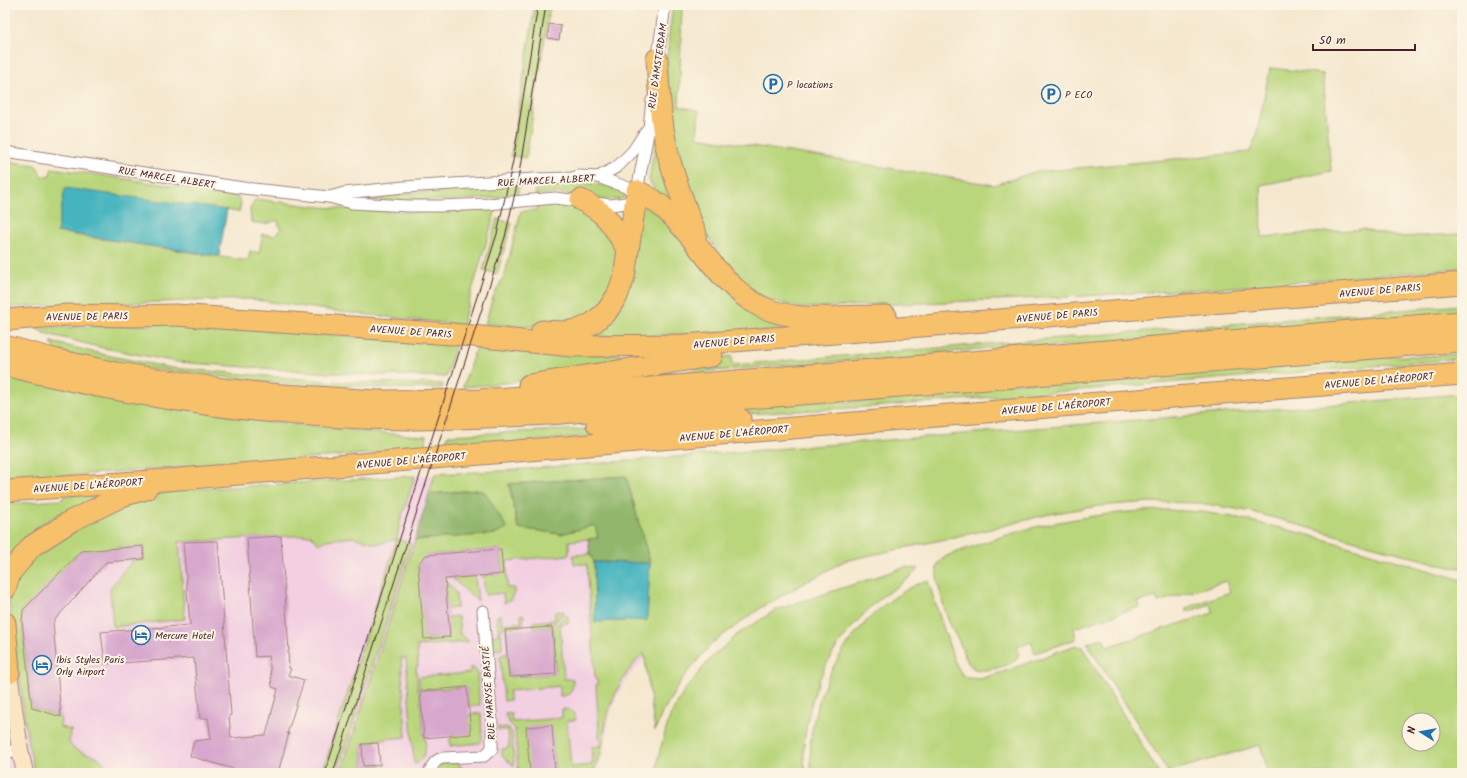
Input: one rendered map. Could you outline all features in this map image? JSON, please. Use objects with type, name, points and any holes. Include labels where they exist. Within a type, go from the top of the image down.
[{"type":"highway","points":[[657,59],[660,109],[671,165],[702,252]]},
{"type":"highway","points":[[428,400],[473,390],[502,389],[701,357],[907,339],[922,334],[936,325],[924,318],[914,315],[813,318],[777,313],[759,306],[727,281],[679,223],[664,208],[647,195],[637,191],[627,249],[624,277],[617,296],[606,311],[593,323],[581,329],[564,332],[493,328],[452,334]]},
{"type":"highway","points":[[581,200],[598,209],[603,214],[614,226],[627,249]]},
{"type":"highway","name":"AVENUE DE PARIS","points":[[5,320],[68,315],[175,315],[452,334],[572,346],[684,345],[1462,283]]},
{"type":"highway","points":[[5,346],[116,373],[215,388],[268,394],[378,401],[522,398],[1462,322]]},
{"type":"highway","points":[[5,365],[93,385],[208,405],[350,417],[409,419],[549,414],[1462,341]]},
{"type":"highway","name":"AVENUE DE L'AÉROPORT","points":[[5,491],[180,479],[1462,374]]},
{"type":"highway","points":[[464,418],[478,424],[501,428],[756,418],[924,407],[950,415]]},
{"type":"highway","points":[[5,589],[10,573],[32,546],[71,521],[122,496],[180,479]]},
{"type":"highway","points":[[5,623],[7,667]]},
{"type":"street","name":"RUE D'AMSTERDAM","points":[[637,191],[649,128],[665,5]]},
{"type":"street","name":"RUE D'AMSTERDAM","points":[[598,177],[617,167],[632,151],[649,128]]},
{"type":"street","name":"RUE MARCEL ALBERT","points":[[5,152],[243,188],[329,197],[352,203],[409,206],[464,205],[555,198],[581,200],[611,205],[625,203],[633,198],[637,191],[598,177],[579,176],[572,178],[404,187],[344,193],[329,197]]},
{"type":"street","name":"RUE MARYSE BASTIÉ","points":[[429,773],[433,764],[437,760],[443,758],[484,756],[492,748],[492,724],[482,611]]},
{"type":"street","points":[[7,667],[13,751],[25,773]]},
{"type":"shaded area","points":[[797,447],[646,656],[628,678],[616,698],[609,719],[602,757],[595,773],[5,773],[5,584],[180,490],[500,471]]},
{"type":"green space","points":[[535,5],[550,5],[526,158],[511,156]]},
{"type":"green space","points":[[673,5],[682,5],[679,106],[699,111],[697,137],[994,185],[1035,172],[1250,152],[1256,137],[1270,68],[1323,74],[1331,171],[1261,185],[1262,237],[1364,229],[1398,237],[1462,234],[1462,268],[1236,287],[1067,297],[801,308],[769,300],[751,290],[727,266],[692,212],[671,142],[665,87]]},
{"type":"green space","points":[[657,132],[680,208],[654,189],[649,180]]},
{"type":"green space","points":[[5,161],[35,165],[41,176],[49,177],[52,168],[233,195],[238,197],[241,204],[239,212],[227,210],[57,232],[248,261],[250,251],[259,253],[263,234],[274,236],[281,229],[277,220],[266,224],[251,222],[250,209],[256,199],[319,207],[404,212],[496,209],[462,325],[341,312],[250,299],[5,307]]},
{"type":"green space","points":[[572,182],[610,187],[627,195],[615,200],[607,200],[562,194],[535,195],[538,183]]},
{"type":"green space","points":[[520,183],[517,196],[442,200],[365,199],[365,197]]},
{"type":"green space","points":[[561,202],[590,210],[620,247],[613,295],[583,321],[540,327],[485,324],[493,297],[505,274],[521,211],[537,210],[537,203]]},
{"type":"green space","points":[[643,205],[666,219],[792,322],[791,329],[743,333],[572,338],[593,329]]},
{"type":"green space","points":[[497,219],[512,223],[497,274],[483,270]]},
{"type":"green space","points":[[1462,305],[1462,312],[1058,346],[1012,346],[930,354],[923,359],[856,360],[711,371],[655,380],[654,369],[680,374],[706,366],[686,363],[732,356],[732,365]]},
{"type":"green space","points":[[178,324],[456,344],[446,377],[330,373],[177,362],[99,347],[44,333],[35,328]]},
{"type":"green space","points":[[51,342],[110,356],[172,368],[337,382],[443,384],[442,388],[385,388],[269,382],[107,364],[57,352]]},
{"type":"green space","points":[[476,347],[512,351],[622,355],[622,364],[543,378],[463,387]]},
{"type":"green space","points":[[1462,354],[1462,358],[1447,360],[884,406],[713,416],[683,410],[833,400],[856,402],[880,400],[926,390],[1343,357]]},
{"type":"green space","points":[[5,373],[266,421],[367,432],[427,436],[423,450],[5,480]]},
{"type":"green space","points":[[1462,394],[1462,568],[1449,567],[1253,512],[1200,503],[1148,502],[1099,506],[1049,514],[987,530],[844,561],[762,607],[712,643],[682,679],[662,713],[655,731],[644,653],[625,676],[611,703],[601,753],[593,773],[555,773],[552,727],[530,773],[523,773],[518,769],[515,729],[509,723],[505,714],[511,713],[512,722],[562,718],[562,709],[571,711],[576,720],[567,721],[571,767],[592,765],[592,747],[600,746],[596,685],[598,684],[595,676],[587,564],[574,564],[573,555],[590,554],[594,562],[595,622],[647,620],[650,563],[626,476],[509,484],[518,528],[561,534],[596,525],[598,538],[569,541],[569,555],[507,561],[507,588],[514,588],[514,592],[511,599],[504,603],[503,593],[485,595],[483,576],[501,574],[503,572],[501,551],[499,549],[426,555],[424,637],[426,639],[448,637],[448,617],[458,616],[460,634],[468,640],[468,642],[417,646],[418,666],[416,667],[418,691],[420,692],[426,745],[424,756],[418,763],[414,764],[406,658],[401,658],[406,737],[375,740],[375,742],[362,744],[363,766],[381,765],[381,773],[341,773],[415,540],[495,534],[477,490],[429,494],[435,474],[500,471]]},
{"type":"green space","points":[[614,428],[646,432],[444,448],[448,435]]},
{"type":"green space","points":[[415,476],[400,522],[397,539],[378,544],[353,537],[326,540],[319,544],[311,535],[179,542],[185,619],[113,627],[110,588],[133,560],[144,559],[143,547],[81,551],[23,611],[22,621],[32,708],[61,717],[60,727],[71,730],[69,743],[73,748],[102,760],[107,773],[35,773],[28,743],[8,594],[23,563],[79,520],[150,496],[180,490]]},
{"type":"green space","points":[[626,476],[650,563],[594,562],[590,554],[588,539],[598,538],[595,525],[561,534],[518,528],[509,484]]},
{"type":"green space","points":[[125,489],[61,513],[39,526],[14,553],[8,554],[5,557],[5,504],[61,500],[64,496]]},
{"type":"green space","points":[[477,490],[485,492],[507,528],[495,534],[415,540],[429,494]]},
{"type":"green space","points":[[1166,510],[1202,512],[1238,518],[1309,535],[1462,580],[1462,773],[1269,773],[1260,745],[1168,772],[1087,643],[1103,638],[1107,647],[1213,613],[1210,604],[1187,612],[1186,608],[1230,592],[1226,581],[1158,602],[1156,597],[1138,602],[1139,607],[1074,628],[1076,639],[1035,653],[1031,642],[1017,647],[1019,654],[1016,660],[1002,667],[979,670],[970,665],[951,627],[941,597],[937,567],[942,560],[949,555],[1027,529],[1096,516]]},
{"type":"green space","points":[[397,539],[411,544],[337,773],[322,773]]},
{"type":"green space","points":[[906,567],[918,569],[876,602],[865,613],[840,642],[824,668],[815,691],[806,726],[804,741],[805,773],[656,773],[660,750],[670,716],[685,690],[711,658],[738,634],[776,610]]},
{"type":"green space","points":[[475,576],[478,601],[452,578]]},
{"type":"green space","points":[[924,581],[928,581],[954,660],[960,672],[967,678],[980,679],[1076,645],[1082,647],[1159,773],[811,773],[810,748],[813,724],[827,679],[838,659],[851,639],[884,605],[903,592]]},
{"type":"green space","points":[[445,584],[449,584],[456,593],[457,608],[447,609]]},
{"type":"green space","points":[[555,612],[564,612],[551,627],[535,628],[533,625],[533,622],[555,620]]},
{"type":"green space","points":[[521,614],[524,615],[523,626],[501,628],[502,649],[492,650],[491,636],[498,635],[497,616],[501,615],[502,624],[521,623]]},
{"type":"green space","points":[[566,615],[568,618],[568,623],[560,624],[564,679],[573,679],[571,691],[567,695],[560,696],[560,686],[509,691],[510,700],[504,701],[500,656],[507,653],[509,676],[511,677],[555,674],[553,628]]},
{"type":"green space","points":[[470,667],[475,669],[477,673],[480,705],[471,706],[468,704],[467,689],[465,687],[420,689],[419,677],[470,673]]},
{"type":"green space","points":[[481,713],[482,740],[480,743],[450,746],[450,739],[471,714]]},
{"type":"green space","points":[[498,727],[509,728],[512,733],[514,766],[502,756],[502,749],[509,748],[508,730],[498,730]]},
{"type":"green space","points":[[443,763],[459,763],[460,767],[463,769],[482,769],[482,773],[435,773],[437,768]]},
{"type":"water","points":[[65,188],[227,210],[219,256],[57,232]]},
{"type":"water","points":[[594,562],[650,563],[647,620],[595,622]]},
{"type":"building","points":[[549,24],[561,26],[559,40],[548,38]]},
{"type":"building","name":"Mercure Hotel","points":[[281,536],[289,668],[291,669],[288,675],[304,680],[287,734],[289,733],[278,773],[247,773],[190,756],[194,741],[211,739],[208,718],[200,719],[194,658],[105,664],[101,632],[190,625],[183,542],[218,541],[231,715],[229,716],[231,738],[266,735],[278,689],[272,687],[269,656],[255,657],[247,538]]},
{"type":"building","name":"Ibis Styles Paris Orly Airport","points":[[143,546],[144,559],[106,562],[53,622],[61,717],[32,708],[22,621],[23,610],[81,551]]},
{"type":"building","points":[[501,549],[503,574],[445,579],[450,637],[424,639],[418,564],[426,555]]},
{"type":"building","points":[[552,627],[556,674],[509,677],[505,630]]},
{"type":"building","points":[[467,687],[471,734],[424,738],[420,691]]},
{"type":"building","points":[[552,725],[555,773],[530,773],[526,727]]},
{"type":"building","points":[[378,743],[380,765],[363,766],[362,744]]},
{"type":"tram line","points":[[325,773],[497,234],[513,161],[538,5]]},
{"type":"tram line","points":[[333,773],[505,237],[518,180],[546,5]]},
{"type":"place","name":"P locations","points":[[773,84]]},
{"type":"place","name":"P ECO","points":[[1051,94]]},
{"type":"place","name":"Mercure Hotel","points":[[141,635]]},
{"type":"place","name":"Ibis Styles Paris Orly Airport","points":[[42,665]]}]
